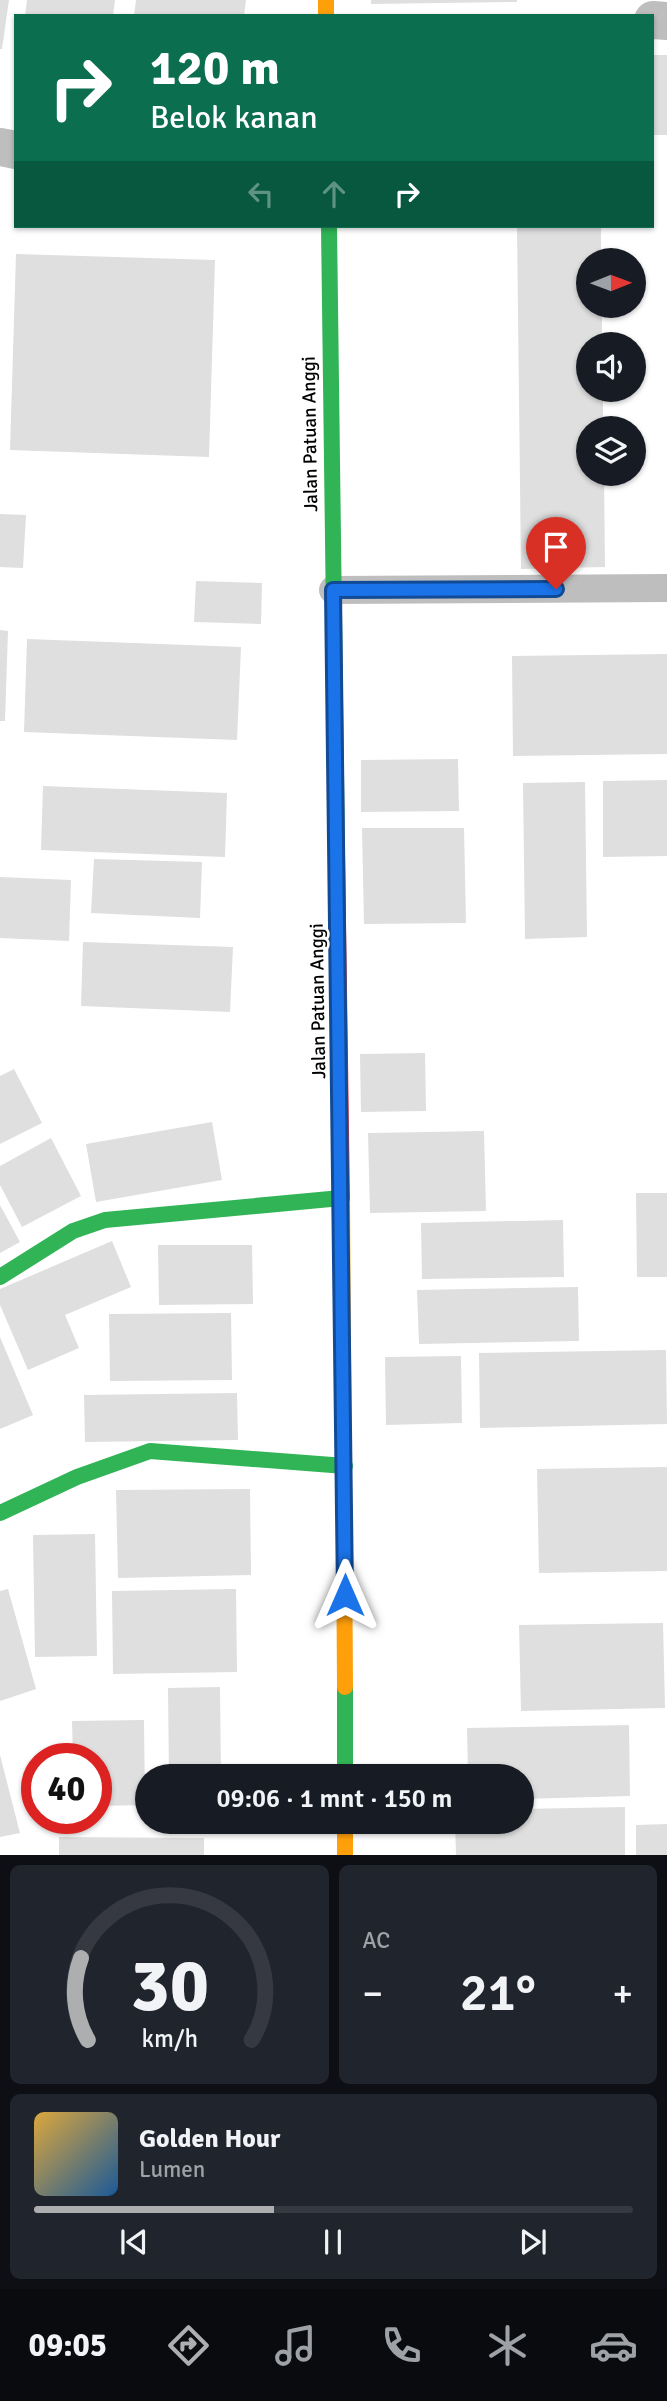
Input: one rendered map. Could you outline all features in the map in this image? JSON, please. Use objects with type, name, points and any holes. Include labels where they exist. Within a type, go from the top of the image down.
[{"type":"street","name":"Jalan Patuan Anggi","points":[[329,228],[345,1466],[345,1764]]},
{"type":"street","points":[[0,1277],[73,1231],[105,1220],[341,1198]]},
{"type":"street","points":[[0,1513],[77,1477],[150,1451],[345,1466]]},
{"type":"street","points":[[345,1834],[345,1855]]},
{"type":"lane","points":[[333,590],[667,588]]},
{"type":"building","points":[[0,0],[9,0],[2,49],[0,49]]},
{"type":"building","points":[[27,0],[115,0],[113,14],[25,14]]},
{"type":"building","points":[[136,0],[246,0],[244,14],[134,14]]},
{"type":"building","points":[[371,0],[517,0],[517,2],[371,4]]},
{"type":"building","points":[[654,55],[667,55],[667,135],[654,135]]},
{"type":"building","points":[[517,228],[601,228],[601,248],[576,248],[576,318],[602,318],[602,332],[576,332],[576,402],[603,402],[603,416],[576,416],[576,486],[604,486],[605,567],[521,569]]},
{"type":"building","points":[[16,254],[215,260],[209,457],[10,450]]},
{"type":"building","points":[[0,514],[26,515],[23,568],[0,567]]},
{"type":"building","points":[[196,581],[262,583],[261,624],[194,622]]},
{"type":"building","points":[[0,630],[8,631],[5,721],[0,721]]},
{"type":"building","points":[[27,639],[241,647],[237,740],[24,732]]},
{"type":"building","points":[[667,654],[667,754],[513,756],[512,656]]},
{"type":"building","points":[[458,759],[459,811],[361,812],[361,760]]},
{"type":"building","points":[[667,780],[667,856],[603,857],[603,781]]},
{"type":"building","points":[[585,782],[587,937],[525,939],[523,783]]},
{"type":"building","points":[[43,786],[227,793],[225,857],[41,850]]},
{"type":"building","points":[[362,828],[464,828],[466,923],[364,924]]},
{"type":"building","points":[[94,859],[202,862],[200,918],[91,913]]},
{"type":"building","points":[[0,877],[71,880],[69,941],[0,938]]},
{"type":"building","points":[[83,942],[233,947],[230,1012],[81,1006]]},
{"type":"building","points":[[425,1053],[426,1111],[361,1112],[360,1054]]},
{"type":"building","points":[[14,1069],[42,1123],[0,1144],[0,1076]]},
{"type":"building","points":[[212,1122],[222,1180],[96,1202],[86,1144]]},
{"type":"building","points":[[484,1131],[486,1211],[370,1213],[368,1133]]},
{"type":"building","points":[[51,1138],[81,1196],[22,1227],[0,1185],[0,1166]]},
{"type":"building","points":[[636,1193],[667,1193],[667,1277],[637,1277]]},
{"type":"building","points":[[0,1205],[20,1242],[0,1253]]},
{"type":"building","points":[[563,1220],[564,1277],[422,1279],[421,1223]]},
{"type":"building","points":[[112,1241],[131,1287],[65,1315],[79,1348],[28,1370],[0,1305],[0,1289]]},
{"type":"building","points":[[158,1245],[252,1245],[253,1304],[159,1305]]},
{"type":"building","points":[[578,1287],[579,1341],[419,1344],[417,1290]]},
{"type":"building","points":[[231,1313],[232,1380],[110,1381],[109,1314]]},
{"type":"building","points":[[0,1337],[33,1415],[0,1429]]},
{"type":"building","points":[[666,1350],[667,1424],[480,1428],[479,1353]]},
{"type":"building","points":[[461,1356],[462,1423],[386,1425],[385,1357]]},
{"type":"building","points":[[237,1393],[238,1440],[85,1442],[84,1395]]},
{"type":"building","points":[[667,1467],[667,1571],[539,1573],[537,1469]]},
{"type":"building","points":[[250,1489],[251,1575],[118,1578],[116,1490]]},
{"type":"building","points":[[95,1534],[97,1656],[35,1657],[33,1535]]},
{"type":"building","points":[[8,1589],[36,1689],[0,1701],[0,1591]]},
{"type":"building","points":[[236,1589],[237,1672],[113,1674],[112,1591]]},
{"type":"building","points":[[663,1623],[665,1708],[521,1711],[519,1625]]},
{"type":"building","points":[[220,1687],[221,1764],[169,1764],[168,1688]]},
{"type":"building","points":[[144,1720],[145,1764],[135,1764],[135,1805],[112,1806],[112,1743],[73,1743],[72,1721]]},
{"type":"building","points":[[629,1725],[630,1796],[534,1799],[534,1764],[468,1764],[467,1728]]},
{"type":"building","points":[[0,1755],[20,1833],[0,1837]]},
{"type":"building","points":[[625,1807],[625,1855],[456,1855],[455,1834],[534,1834],[534,1809]]},
{"type":"building","points":[[667,1824],[667,1855],[636,1855],[636,1825]]},
{"type":"building","points":[[59,1837],[204,1838],[204,1855],[59,1855]]},
{"type":"traffic: fast","points":[[329,228],[337,853]]},
{"type":"traffic: fast","points":[[0,1277],[73,1231],[105,1220],[341,1198]]},
{"type":"traffic: fast","points":[[0,1513],[77,1477],[150,1451],[345,1466]]},
{"type":"traffic: fast","points":[[345,1687],[345,1764]]},
{"type":"traffic: slow","points":[[326,0],[326,14]]},
{"type":"traffic: slow","points":[[342,1198],[345,1687]]},
{"type":"traffic: slow","points":[[345,1834],[345,1855]]},
{"type":"traffic: jam","points":[[337,853],[342,1198]]},
{"type":"route","points":[[345,1595],[333,590],[556,589]]}]
